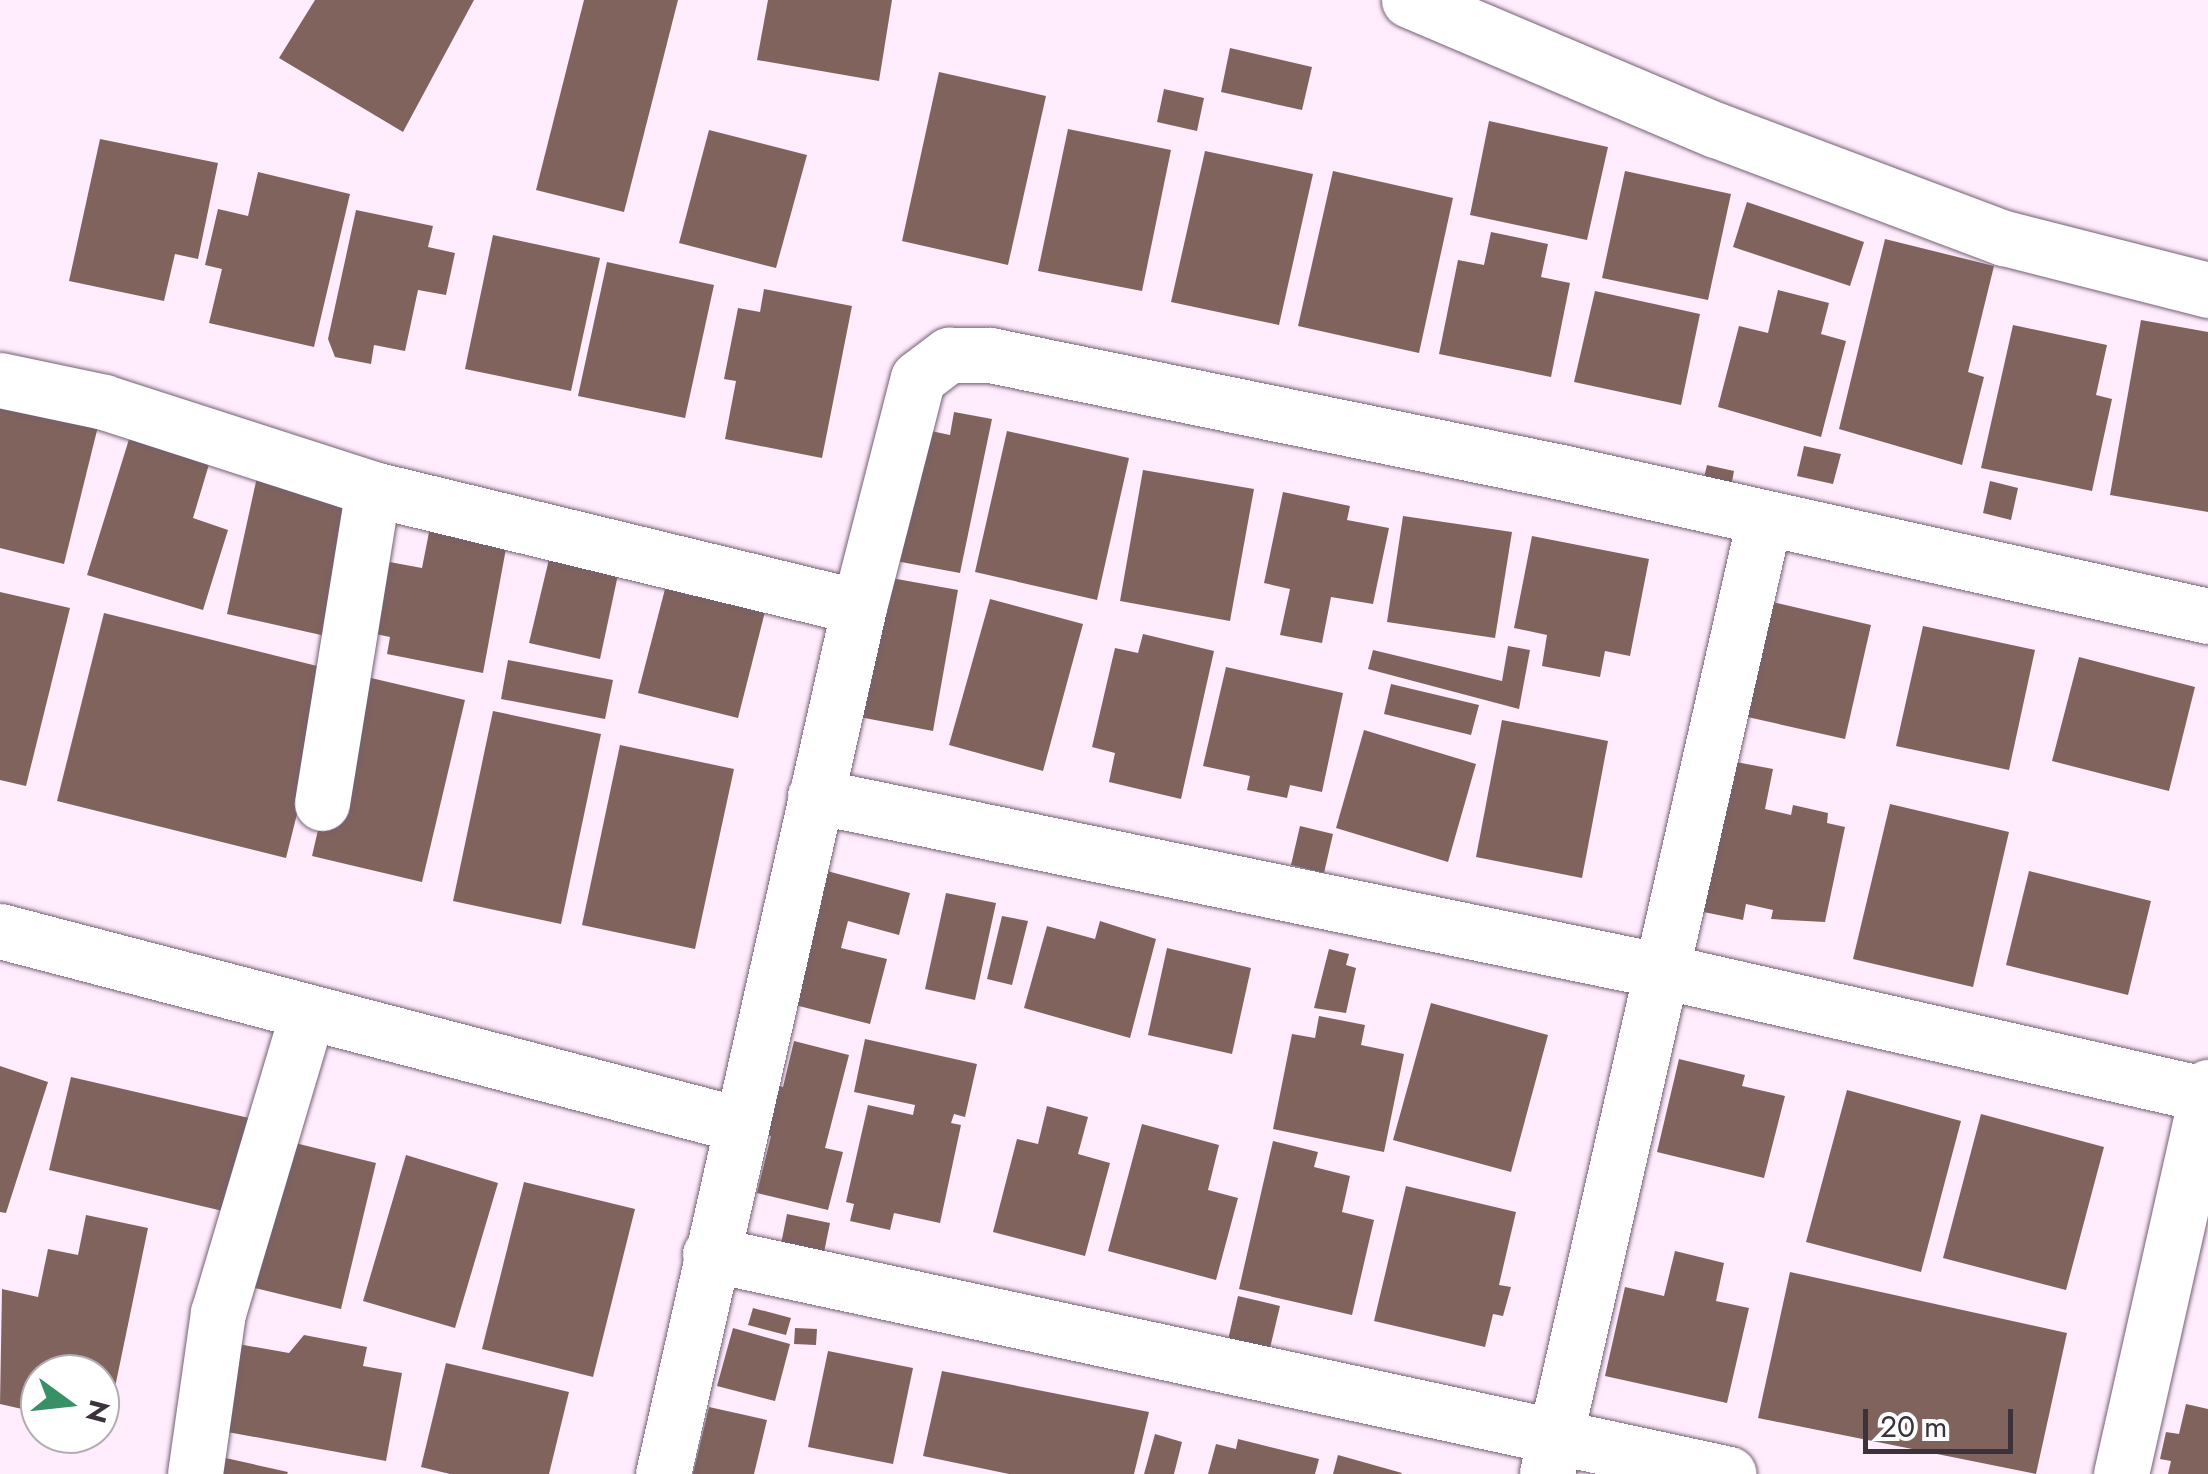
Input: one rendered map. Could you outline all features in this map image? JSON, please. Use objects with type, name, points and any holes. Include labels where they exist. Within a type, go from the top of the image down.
[{"type":"street","points":[[1409,0],[1716,130],[2004,238],[2206,285]]},
{"type":"street","points":[[663,1474],[738,1124],[859,607],[918,378],[949,355],[990,354],[2208,616]]},
{"type":"street","points":[[0,380],[104,402],[374,489],[859,607]]},
{"type":"street","points":[[322,802],[374,489]]},
{"type":"street","points":[[1551,1457],[1764,520]]},
{"type":"street","points":[[816,796],[1662,971],[2207,1092],[2120,1474]]},
{"type":"street","points":[[3,936],[738,1124]]},
{"type":"street","points":[[195,1474],[218,1313],[308,1012]]},
{"type":"street","points":[[710,1254],[1551,1457],[1729,1474]]},
{"type":"building","points":[[315,0],[474,0],[403,132],[279,58]]},
{"type":"building","points":[[584,0],[678,0],[624,212],[536,190]]},
{"type":"building","points":[[768,0],[892,0],[879,81],[757,60]]},
{"type":"building","points":[[1230,48],[1312,67],[1302,110],[1221,92]]},
{"type":"building","points":[[939,72],[1046,96],[1008,265],[902,241]]},
{"type":"building","points":[[1164,89],[1204,98],[1197,131],[1157,122]]},
{"type":"building","points":[[1489,121],[1608,147],[1587,240],[1470,215]]},
{"type":"building","points":[[1068,129],[1171,150],[1142,291],[1038,271]]},
{"type":"building","points":[[709,130],[807,155],[776,268],[679,243]]},
{"type":"building","points":[[100,139],[218,163],[198,259],[175,254],[164,301],[69,281]]},
{"type":"building","points":[[1205,151],[1313,174],[1279,325],[1171,302]]},
{"type":"building","points":[[1333,171],[1453,198],[1419,353],[1298,326]]},
{"type":"building","points":[[1625,171],[1731,194],[1708,300],[1602,278]]},
{"type":"building","points":[[258,172],[350,194],[314,347],[209,323],[222,269],[205,265],[218,209],[248,216]]},
{"type":"building","points":[[1747,202],[1864,242],[1850,286],[1733,247]]},
{"type":"building","points":[[356,210],[433,226],[428,247],[455,253],[446,295],[418,290],[405,351],[374,345],[371,364],[335,357],[328,339]]},
{"type":"building","points":[[1491,232],[1548,244],[1541,277],[1570,283],[1551,377],[1439,354],[1458,260],[1484,265]]},
{"type":"building","points":[[493,235],[600,258],[571,391],[465,369]]},
{"type":"building","points":[[1885,239],[1994,266],[1968,372],[1984,377],[1962,465],[1839,429]]},
{"type":"building","points":[[607,262],[714,285],[685,418],[578,396]]},
{"type":"building","points":[[764,289],[852,306],[822,458],[725,439],[736,381],[724,379],[738,308],[760,312]]},
{"type":"building","points":[[1778,290],[1829,303],[1821,334],[1846,341],[1821,437],[1718,407],[1739,326],[1768,333]]},
{"type":"building","points":[[1595,291],[1700,314],[1681,405],[1574,382]]},
{"type":"building","points":[[2141,320],[2208,332],[2208,512],[2110,495]]},
{"type":"building","points":[[2013,325],[2107,345],[2096,395],[2112,399],[2092,491],[1981,468]]},
{"type":"building","points":[[0,376],[104,402],[64,564],[0,548]]},
{"type":"building","points":[[954,412],[992,419],[960,573],[885,559],[912,427],[950,435]]},
{"type":"building","points":[[1007,431],[1129,458],[1097,600],[975,572]]},
{"type":"building","points":[[130,436],[210,461],[193,518],[228,530],[203,610],[87,575]]},
{"type":"building","points":[[1804,446],[1841,454],[1833,484],[1797,476]]},
{"type":"building","points":[[1707,465],[1734,471],[1731,487],[1703,482]]},
{"type":"building","points":[[1143,470],[1254,489],[1230,621],[1120,601]]},
{"type":"building","points":[[257,477],[349,497],[330,637],[227,614]]},
{"type":"building","points":[[1990,481],[2018,488],[2011,520],[1983,513]]},
{"type":"building","points":[[1283,492],[1350,506],[1347,520],[1389,528],[1373,604],[1331,597],[1322,643],[1280,635],[1290,589],[1264,583]]},
{"type":"building","points":[[433,512],[510,527],[483,673],[387,654],[390,637],[371,633],[384,561],[422,568]]},
{"type":"building","points":[[1403,516],[1512,532],[1495,638],[1387,622]]},
{"type":"building","points":[[1532,536],[1649,559],[1630,656],[1605,651],[1600,677],[1542,666],[1547,635],[1514,628]]},
{"type":"building","points":[[550,555],[619,570],[600,659],[529,643]]},
{"type":"building","points":[[671,566],[770,592],[738,718],[638,693]]},
{"type":"building","points":[[880,576],[958,590],[933,731],[854,716]]},
{"type":"building","points":[[0,592],[70,608],[26,786],[0,780]]},
{"type":"building","points":[[990,599],[1083,624],[1043,771],[949,745]]},
{"type":"building","points":[[1768,601],[1871,625],[1845,739],[1743,716]]},
{"type":"building","points":[[104,613],[333,670],[286,858],[57,801]]},
{"type":"building","points":[[1923,626],[2035,650],[2009,770],[1896,746]]},
{"type":"building","points":[[1143,634],[1214,651],[1181,799],[1109,782],[1115,753],[1092,747],[1115,648],[1138,653]]},
{"type":"building","points":[[1508,646],[1530,650],[1519,709],[1368,669],[1373,650],[1502,681]]},
{"type":"building","points":[[2079,657],[2195,687],[2169,791],[2052,761]]},
{"type":"building","points":[[508,660],[613,680],[605,719],[501,699]]},
{"type":"building","points":[[1226,667],[1343,693],[1322,792],[1290,785],[1287,798],[1247,790],[1250,776],[1203,766]]},
{"type":"building","points":[[354,674],[465,700],[422,882],[312,856]]},
{"type":"building","points":[[1391,684],[1479,705],[1471,735],[1384,714]]},
{"type":"building","points":[[493,711],[601,734],[561,924],[453,901]]},
{"type":"building","points":[[1502,720],[1608,741],[1582,878],[1476,857]]},
{"type":"building","points":[[1364,730],[1476,764],[1448,862],[1336,828]]},
{"type":"building","points":[[620,745],[734,769],[695,949],[582,925]]},
{"type":"building","points":[[1715,758],[1773,769],[1765,809],[1791,815],[1793,805],[1828,813],[1827,823],[1845,827],[1825,922],[1771,919],[1773,910],[1746,904],[1743,920],[1684,908]]},
{"type":"building","points":[[1890,804],[2009,832],[1973,987],[1853,959]]},
{"type":"building","points":[[1300,826],[1333,834],[1324,873],[1291,865]]},
{"type":"building","points":[[827,871],[910,893],[899,935],[848,921],[841,948],[887,959],[870,1024],[795,1005]]},
{"type":"building","points":[[2029,871],[2151,901],[2128,995],[2006,965]]},
{"type":"building","points":[[946,893],[996,903],[975,1000],[925,989]]},
{"type":"building","points":[[1002,916],[1028,921],[1012,985],[987,979]]},
{"type":"building","points":[[1100,921],[1156,939],[1130,1038],[1024,1008],[1047,926],[1095,939]]},
{"type":"building","points":[[1167,948],[1251,968],[1232,1054],[1148,1035]]},
{"type":"building","points":[[1329,949],[1349,954],[1346,965],[1356,968],[1346,1013],[1314,1008]]},
{"type":"building","points":[[1431,1003],[1548,1035],[1511,1172],[1393,1140]]},
{"type":"building","points":[[1319,1016],[1365,1025],[1361,1045],[1404,1054],[1384,1152],[1273,1129],[1292,1034],[1315,1038]]},
{"type":"building","points":[[865,1039],[977,1064],[965,1117],[954,1114],[951,1123],[961,1125],[940,1223],[894,1213],[890,1230],[850,1221],[854,1204],[846,1202],[868,1105],[913,1115],[915,1105],[854,1092]]},
{"type":"building","points":[[794,1041],[849,1055],[825,1148],[843,1152],[828,1210],[757,1193],[771,1136],[746,1129],[758,1080],[783,1087]]},
{"type":"building","points":[[1679,1059],[1745,1075],[1742,1086],[1785,1096],[1764,1178],[1657,1152]]},
{"type":"building","points":[[0,1066],[48,1082],[6,1213],[0,1212]]},
{"type":"building","points":[[71,1077],[249,1118],[227,1212],[49,1170]]},
{"type":"building","points":[[1847,1090],[1961,1121],[1921,1272],[1806,1242]]},
{"type":"building","points":[[1047,1106],[1088,1117],[1078,1154],[1110,1163],[1085,1256],[993,1232],[1017,1139],[1038,1144]]},
{"type":"building","points":[[1981,1114],[2104,1147],[2066,1290],[1943,1258]]},
{"type":"building","points":[[1142,1124],[1219,1145],[1208,1190],[1238,1198],[1216,1280],[1108,1251]]},
{"type":"building","points":[[279,1139],[376,1163],[341,1309],[243,1285]]},
{"type":"building","points":[[1273,1141],[1318,1152],[1314,1167],[1350,1176],[1342,1212],[1374,1220],[1352,1315],[1239,1289]]},
{"type":"building","points":[[406,1155],[498,1183],[455,1328],[363,1301]]},
{"type":"building","points":[[524,1182],[635,1209],[593,1377],[482,1349]]},
{"type":"building","points":[[1406,1186],[1516,1212],[1499,1285],[1511,1287],[1503,1316],[1493,1314],[1485,1347],[1374,1321]]},
{"type":"building","points":[[787,1214],[830,1223],[823,1257],[780,1249]]},
{"type":"building","points":[[86,1215],[148,1228],[120,1363],[120,1354],[20,1354],[20,1408],[0,1404],[2,1289],[38,1297],[48,1249],[78,1255]]},
{"type":"building","points":[[1675,1251],[1724,1263],[1716,1301],[1749,1308],[1727,1403],[1605,1376],[1625,1287],[1664,1296]]},
{"type":"building","points":[[1790,1272],[2067,1333],[2036,1474],[1758,1418]]},
{"type":"building","points":[[1238,1296],[1280,1306],[1270,1348],[1228,1340]]},
{"type":"building","points":[[753,1308],[791,1318],[786,1335],[748,1325]]},
{"type":"building","points":[[733,1328],[790,1344],[775,1401],[717,1386]]},
{"type":"building","points":[[795,1328],[817,1329],[816,1345],[794,1344]]},
{"type":"building","points":[[304,1335],[367,1347],[363,1366],[402,1373],[386,1461],[211,1429],[227,1342],[289,1353]]},
{"type":"building","points":[[828,1351],[913,1368],[893,1464],[808,1447]]},
{"type":"building","points":[[446,1363],[569,1392],[549,1474],[450,1474],[421,1467]]},
{"type":"building","points":[[942,1371],[1149,1412],[1134,1474],[1009,1474],[923,1456]]},
{"type":"building","points":[[2186,1404],[2208,1409],[2208,1474],[2168,1474],[2171,1461],[2160,1459],[2166,1432],[2179,1434]]},
{"type":"building","points":[[709,1407],[767,1420],[754,1474],[693,1474]]},
{"type":"building","points":[[1155,1434],[1182,1442],[1174,1474],[1144,1474]]},
{"type":"building","points":[[1238,1439],[1319,1459],[1315,1474],[1208,1474],[1216,1444],[1236,1449]]},
{"type":"building","points":[[212,1455],[288,1472],[207,1474]]},
{"type":"building","points":[[1338,1455],[1402,1473],[1333,1474]]}]
